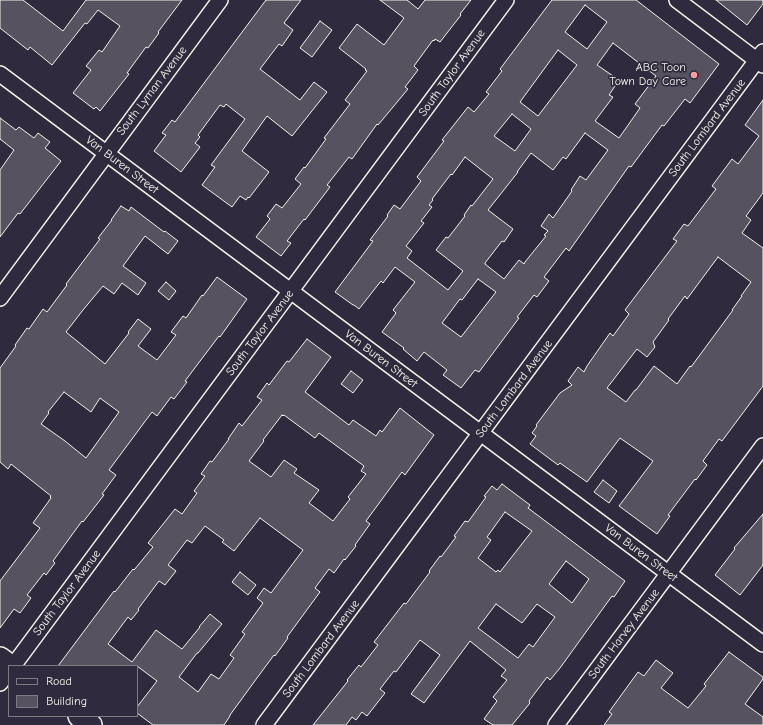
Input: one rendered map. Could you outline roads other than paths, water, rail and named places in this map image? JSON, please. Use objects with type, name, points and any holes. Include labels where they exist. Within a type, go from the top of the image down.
[{"type":"street","name":"South Lyman Avenue","points":[[0,298],[220,0]]},
{"type":"street","name":"South Taylor Avenue","points":[[13,665],[506,0]]},
{"type":"street","points":[[677,0],[761,59]]},
{"type":"street","name":"South Lombard Avenue","points":[[264,725],[761,59]]},
{"type":"street","name":"Van Buren Street","points":[[0,74],[763,644]]},
{"type":"street","name":"South Harvey Avenue","points":[[556,725],[763,446]]},
{"type":"street","points":[[0,658],[10,665]]},
{"type":"street","points":[[0,683],[8,672]]},
{"type":"street","points":[[79,717],[91,725]]},
{"type":"place","name":"ABC Toon Town Day Care","points":[[694,75]]}]
